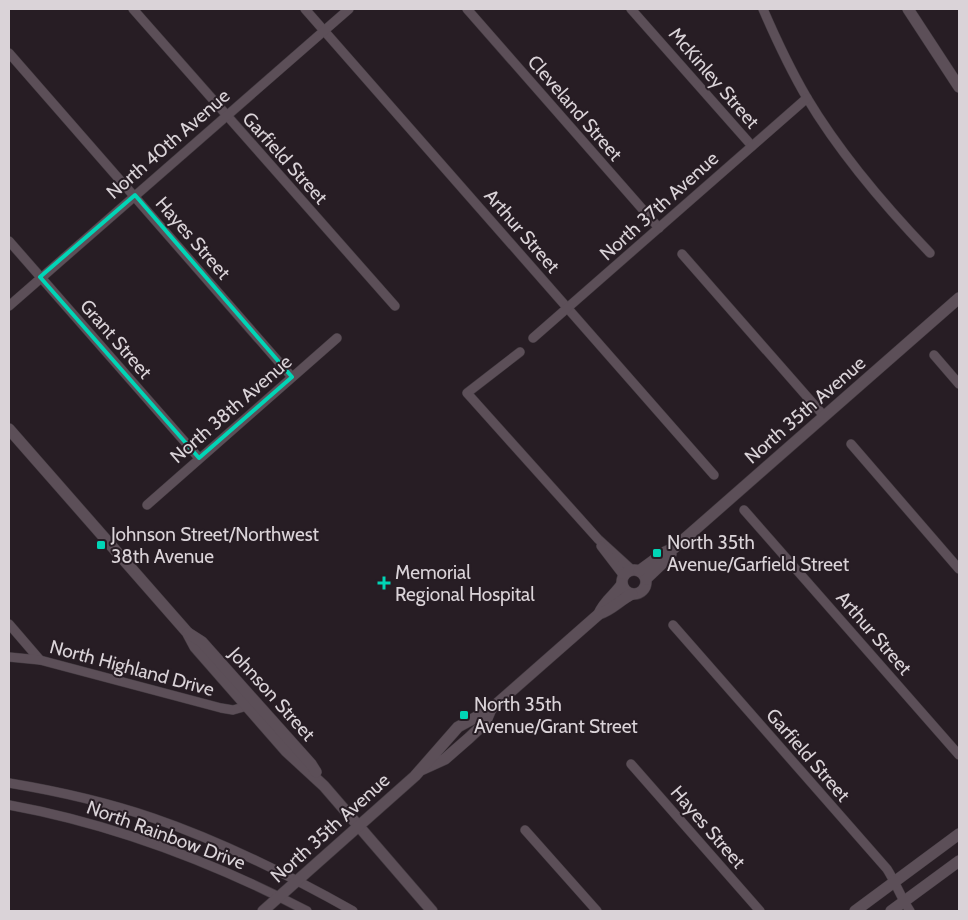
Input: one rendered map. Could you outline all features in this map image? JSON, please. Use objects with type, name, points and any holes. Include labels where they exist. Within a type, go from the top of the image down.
[{"type":"street","name":"Garfield Street","points":[[133,9],[394,306]]},
{"type":"street","name":"Arthur Street","points":[[306,9],[714,475]]},
{"type":"street","name":"North 40th Avenue","points":[[9,306],[349,9]]},
{"type":"street","name":"Cleveland Street","points":[[467,9],[659,228]]},
{"type":"street","name":"McKinley Street","points":[[631,9],[752,146]]},
{"type":"street","points":[[763,9],[778,43],[807,98],[856,170],[930,253]]},
{"type":"street","points":[[908,9],[959,87]]},
{"type":"street","name":"Hayes Street","points":[[9,53],[292,377]]},
{"type":"street","name":"North 37th Avenue","points":[[533,338],[807,98]]},
{"type":"street","name":"Grant Street","points":[[9,241],[200,458]]},
{"type":"street","points":[[682,254],[824,416]]},
{"type":"street","name":"North 35th Avenue","points":[[599,614],[602,605],[633,576],[665,552],[674,548],[959,298]]},
{"type":"street","name":"North 38th Avenue","points":[[147,505],[337,338]]},
{"type":"street","points":[[520,352],[467,392],[633,576],[625,590],[632,594]]},
{"type":"street","points":[[934,355],[959,384]]},
{"type":"street","name":"Johnson Street","points":[[9,429],[187,632],[195,647],[286,751],[324,786],[432,911]]},
{"type":"street","points":[[851,444],[959,569]]},
{"type":"street","name":"Arthur Street","points":[[744,510],[959,755]]},
{"type":"street","name":"North 35th Avenue","points":[[263,911],[299,881],[420,770],[458,727],[491,709],[599,614],[608,611],[632,594],[643,591],[646,587],[633,576]]},
{"type":"street","points":[[9,624],[40,660]]},
{"type":"street","name":"Garfield Street","points":[[673,625],[873,853],[895,881],[907,907]]},
{"type":"street","name":"Johnson Street","points":[[187,632],[202,642],[311,764],[324,786]]},
{"type":"street","name":"North Highland Drive","points":[[9,656],[40,660],[221,708],[233,710],[247,706]]},
{"type":"street","name":"Hayes Street","points":[[631,764],[760,911]]},
{"type":"street","name":"North Rainbow Drive","points":[[9,783],[52,790],[153,818],[232,850],[299,881],[353,911]]},
{"type":"street","name":"North Rainbow Drive","points":[[9,805],[55,814],[121,833],[206,863],[307,911]]},
{"type":"street","points":[[525,830],[597,911]]},
{"type":"street","points":[[855,911],[959,834]]},
{"type":"street","points":[[891,911],[907,907],[959,861]]},
{"type":"highlighted area","points":[[135,195],[292,377],[199,458],[40,277]]},
{"type":"place","name":"Johnson Street/Northwest 38th Avenue","points":[[101,545]]},
{"type":"place","name":"North 35th Avenue/Garfield Street","points":[[657,553]]},
{"type":"place","name":"Memorial Regional Hospital","points":[[384,583]]},
{"type":"place","name":"North 35th Avenue/Grant Street","points":[[464,715]]}]
